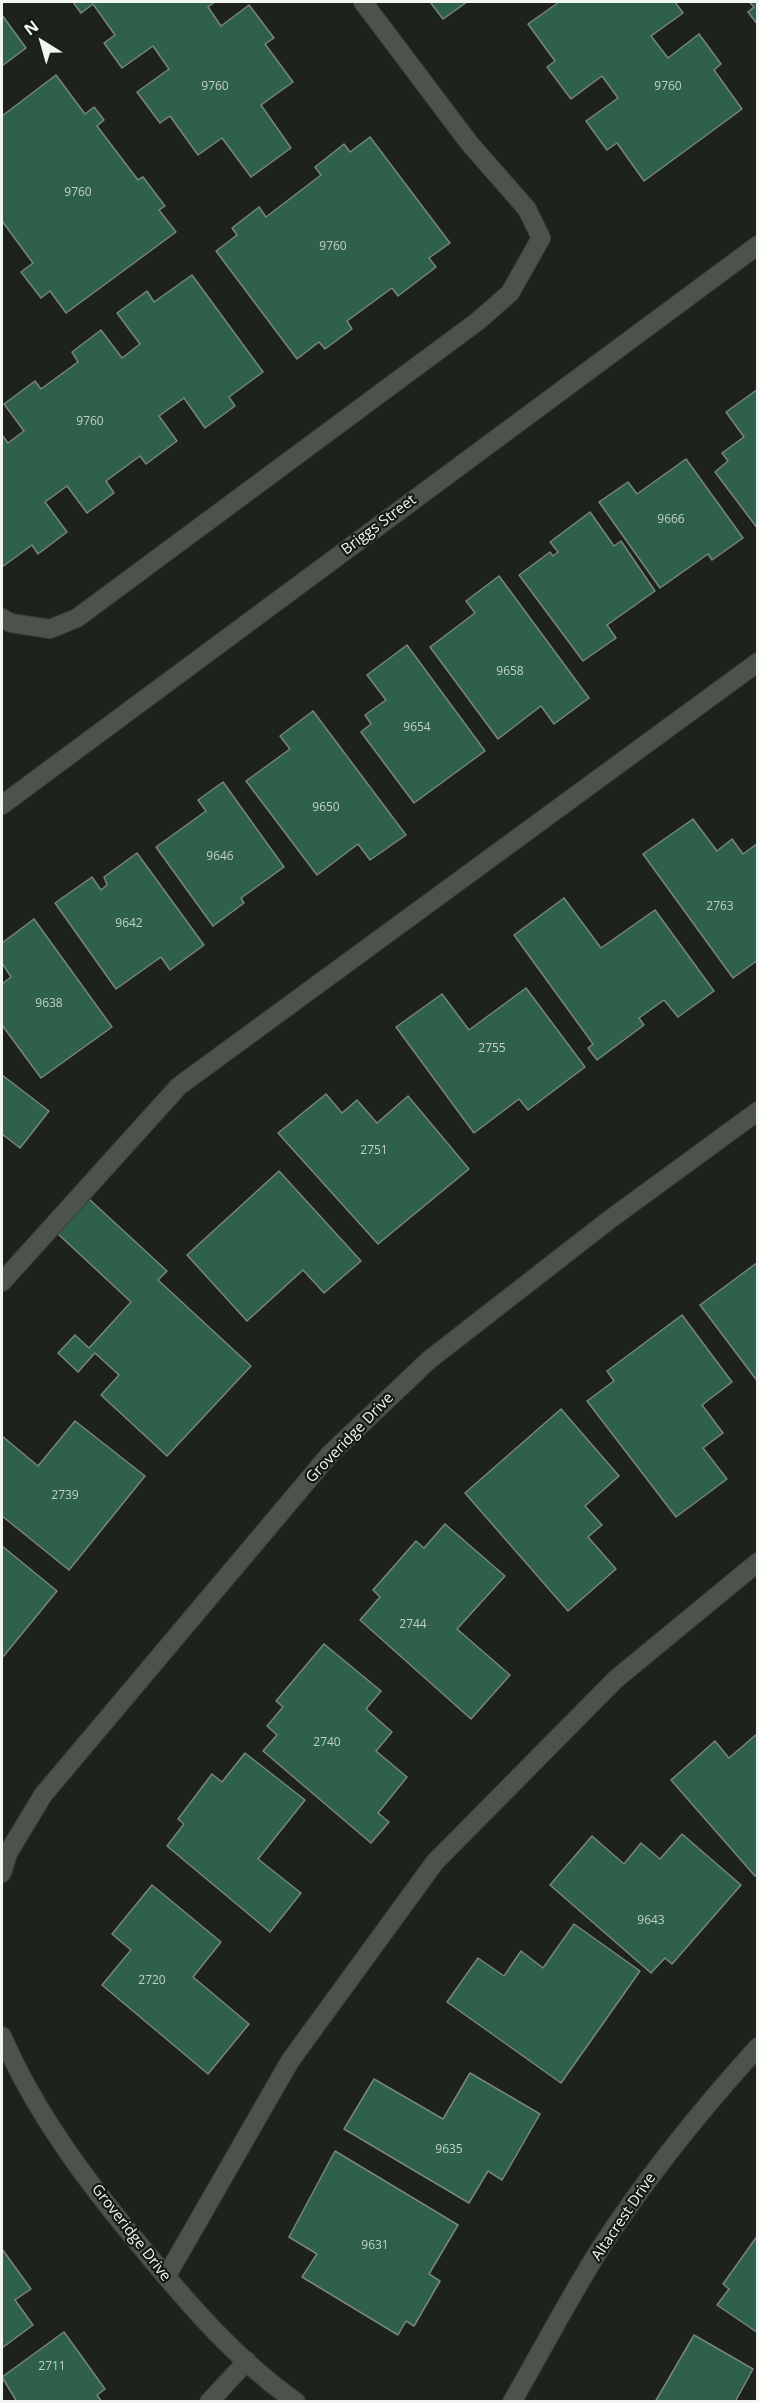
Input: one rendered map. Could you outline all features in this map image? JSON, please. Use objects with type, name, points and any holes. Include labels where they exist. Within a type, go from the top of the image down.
[{"type":"street","points":[[2,618],[11,623],[50,629],[77,618],[478,321],[510,293],[542,238],[537,228],[527,209],[470,144],[363,2]]},
{"type":"street","name":"Briggs Street","points":[[2,805],[758,245]]},
{"type":"street","points":[[2,1282],[179,1086],[758,662]]},
{"type":"street","name":"Groveridge Drive","points":[[2,1873],[8,1853],[43,1796],[330,1454],[429,1360],[609,1220],[758,1111]]},
{"type":"street","points":[[166,2277],[290,2061],[435,1862],[616,1679],[758,1562]]},
{"type":"street","name":"Groveridge Drive","points":[[2,2036],[41,2114],[119,2220],[195,2313],[296,2402]]},
{"type":"street","name":"Altacrest Drive","points":[[512,2402],[598,2252],[643,2188],[718,2091],[758,2047]]},
{"type":"street","points":[[209,2402],[247,2361]]},
{"type":"building","points":[[73,2],[215,2],[208,7],[221,26],[249,5],[274,38],[265,44],[293,82],[261,105],[291,148],[251,177],[222,138],[198,155],[170,116],[160,123],[137,92],[169,69],[153,46],[122,68],[104,43],[115,35],[93,4],[81,13]]},
{"type":"building","points":[[430,2],[467,2],[443,19]]},
{"type":"building","points":[[559,2],[675,2],[683,13],[651,36],[668,58],[699,34],[721,64],[714,70],[742,109],[644,181],[617,143],[607,150],[586,121],[618,98],[602,76],[571,99],[547,67],[555,61],[528,24]]},
{"type":"building","points":[[749,2],[758,2],[758,25],[748,12],[754,7]]},
{"type":"building","points":[[2,15],[26,48],[2,66]]},
{"type":"building","points":[[56,75],[85,114],[94,107],[104,120],[97,126],[138,180],[143,177],[165,206],[159,210],[176,232],[66,313],[50,291],[41,298],[21,272],[33,263],[2,221],[2,116]]},
{"type":"building","points":[[370,137],[450,243],[429,258],[436,267],[398,296],[392,288],[347,321],[352,329],[325,349],[319,342],[297,359],[216,251],[237,235],[232,228],[259,207],[266,217],[321,175],[315,167],[344,144],[350,152]]},
{"type":"building","points":[[192,275],[263,372],[229,397],[235,406],[205,428],[184,398],[159,416],[177,441],[146,464],[140,456],[106,481],[114,493],[87,513],[67,486],[45,502],[67,532],[38,554],[32,545],[2,567],[2,435],[8,443],[24,431],[4,404],[35,381],[41,389],[78,362],[72,352],[101,330],[122,358],[140,344],[117,313],[147,291],[154,302]]},
{"type":"building","points":[[758,389],[758,529],[715,472],[728,461],[722,453],[744,437],[726,412]]},
{"type":"building","points":[[686,459],[743,538],[712,560],[708,554],[660,588],[599,502],[628,482],[637,494]]},
{"type":"building","points":[[590,512],[614,546],[621,541],[655,591],[607,625],[616,638],[583,661],[519,575],[550,552],[553,556],[558,552],[550,542]]},
{"type":"building","points":[[499,576],[589,698],[554,724],[541,706],[498,739],[430,647],[475,613],[466,601]]},
{"type":"building","points":[[407,645],[485,751],[414,803],[361,732],[371,724],[365,715],[386,700],[367,675]]},
{"type":"building","points":[[313,711],[406,835],[370,860],[358,844],[317,875],[246,781],[290,749],[280,736]]},
{"type":"building","points":[[223,782],[284,867],[241,898],[244,903],[213,926],[156,847],[206,811],[198,800]]},
{"type":"building","points":[[693,819],[717,851],[732,839],[743,854],[758,843],[758,960],[733,978],[643,854]]},
{"type":"building","points":[[137,853],[204,945],[170,970],[161,957],[116,989],[55,903],[92,877],[101,890],[107,885],[104,877]]},
{"type":"building","points":[[564,898],[601,948],[655,910],[714,991],[678,1017],[664,1000],[639,1018],[644,1025],[597,1060],[588,1048],[593,1044],[514,935]]},
{"type":"building","points":[[34,919],[112,1027],[41,1078],[2,1025],[2,984],[11,977],[2,963],[2,943]]},
{"type":"building","points":[[526,988],[585,1067],[528,1110],[519,1099],[474,1133],[396,1027],[442,994],[469,1030]]},
{"type":"building","points":[[2,1075],[49,1111],[20,1148],[2,1134]]},
{"type":"building","points":[[326,1094],[342,1113],[357,1100],[377,1123],[408,1096],[469,1169],[378,1244],[278,1133]]},
{"type":"building","points":[[279,1171],[361,1261],[324,1293],[303,1270],[247,1321],[187,1255]]},
{"type":"building","points":[[89,1199],[167,1271],[158,1280],[251,1366],[167,1456],[101,1395],[119,1375],[95,1353],[78,1372],[58,1353],[75,1335],[89,1348],[131,1302],[57,1233]]},
{"type":"building","points":[[758,1262],[758,1382],[700,1305]]},
{"type":"building","points":[[682,1315],[732,1382],[702,1405],[723,1433],[703,1448],[727,1479],[676,1517],[587,1401],[614,1381],[607,1371]]},
{"type":"building","points":[[561,1409],[619,1476],[585,1506],[602,1525],[588,1537],[616,1569],[568,1611],[465,1493]]},
{"type":"building","points":[[75,1421],[145,1476],[69,1570],[2,1516],[2,1436],[38,1466]]},
{"type":"building","points":[[445,1524],[505,1576],[457,1629],[510,1675],[471,1719],[360,1620],[380,1597],[373,1590],[416,1541],[424,1548]]},
{"type":"building","points":[[2,1546],[57,1591],[2,1658]]},
{"type":"building","points":[[324,1644],[381,1691],[366,1709],[392,1732],[376,1751],[407,1777],[378,1813],[389,1822],[371,1843],[263,1751],[277,1735],[267,1726],[283,1707],[276,1701]]},
{"type":"building","points":[[758,1733],[758,1874],[755,1876],[671,1780],[715,1741],[729,1758]]},
{"type":"building","points":[[245,1753],[305,1800],[258,1859],[301,1893],[270,1932],[167,1846],[184,1824],[178,1819],[212,1774],[222,1782]]},
{"type":"building","points":[[682,1834],[741,1885],[672,1964],[665,1958],[651,1973],[550,1885],[592,1836],[624,1864],[641,1843],[660,1859]]},
{"type":"building","points":[[152,1885],[221,1942],[193,1977],[249,2024],[208,2074],[102,1985],[131,1950],[112,1934]]},
{"type":"building","points":[[574,1924],[640,1971],[561,2083],[447,2002],[478,1958],[504,1976],[521,1951],[543,1968]]},
{"type":"building","points":[[470,2073],[540,2114],[502,2180],[488,2171],[469,2203],[344,2129],[374,2079],[443,2119]]},
{"type":"building","points":[[335,2151],[458,2225],[429,2274],[440,2281],[414,2326],[406,2321],[398,2335],[302,2277],[317,2254],[289,2237]]},
{"type":"building","points":[[758,2235],[758,2333],[717,2305],[729,2289],[723,2284]]},
{"type":"building","points":[[2,2249],[31,2289],[15,2300],[33,2325],[2,2348]]},
{"type":"building","points":[[64,2332],[105,2389],[97,2395],[102,2402],[17,2402],[2,2377]]},
{"type":"building","points":[[694,2335],[753,2369],[735,2402],[655,2402]]}]
